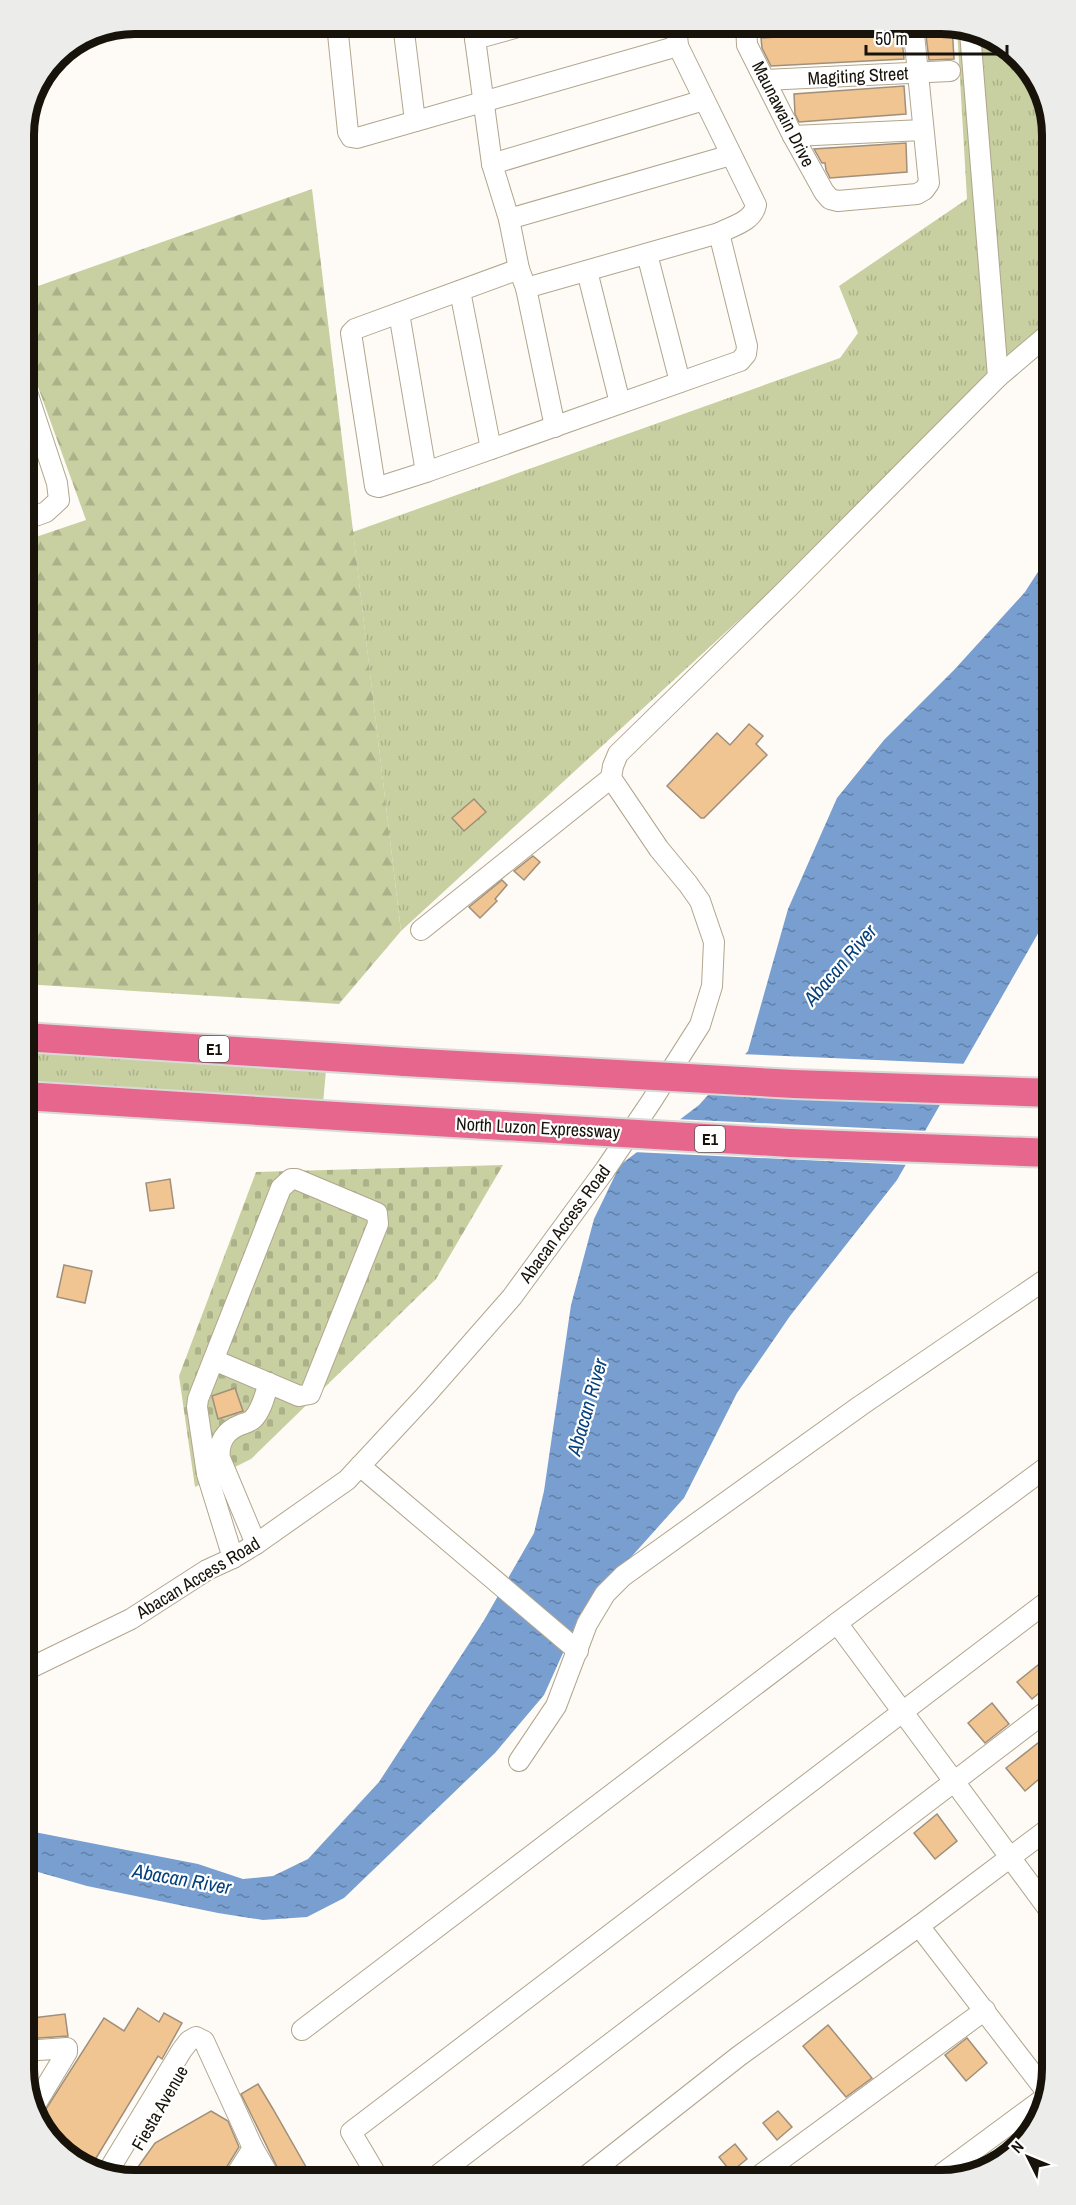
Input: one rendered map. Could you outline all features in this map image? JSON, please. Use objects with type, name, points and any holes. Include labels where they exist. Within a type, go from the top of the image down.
[{"type":"highway","name":"E1","points":[[35,1038],[794,1084],[1042,1093]]},
{"type":"highway","name":"North Luzon Expressway","points":[[35,1097],[790,1143],[1042,1153]]},
{"type":"street","points":[[338,34],[348,132],[351,137],[357,138],[678,46]]},
{"type":"street","points":[[404,34],[415,121]]},
{"type":"street","points":[[474,34],[492,164],[509,219],[519,269],[526,288],[555,427]]},
{"type":"street","points":[[526,288],[720,233],[754,213],[756,205],[678,46],[677,35]]},
{"type":"street","name":"Maunawain Drive","points":[[746,35],[747,45],[793,136],[830,199],[838,201],[917,194],[924,190],[928,183],[923,130]]},
{"type":"street","points":[[793,136],[923,130],[914,35]]},
{"type":"street","points":[[971,39],[998,377]]},
{"type":"street","name":"Magiting Street","points":[[765,80],[950,71]]},
{"type":"street","points":[[492,164],[704,100]]},
{"type":"street","points":[[509,219],[731,155]]},
{"type":"street","points":[[519,269],[355,329],[351,333],[375,486],[379,487],[426,472],[740,361],[746,354],[747,346],[720,233]]},
{"type":"street","points":[[647,254],[680,382]]},
{"type":"street","points":[[587,271],[620,403]]},
{"type":"street","points":[[460,291],[491,449]]},
{"type":"street","points":[[399,313],[426,472]]},
{"type":"street","points":[[421,930],[611,778],[618,754],[788,588],[998,377],[1042,340]]},
{"type":"street","points":[[35,416],[57,483],[59,500],[46,512],[35,516]]},
{"type":"street","name":"Abacan Access Road","points":[[34,1666],[131,1619],[207,1570],[256,1544],[346,1480],[512,1298],[605,1170],[700,1025],[712,986],[714,942],[700,902],[659,849],[611,778]]},
{"type":"street","points":[[214,1360],[299,1396],[306,1396],[313,1391],[378,1224],[377,1213],[296,1179],[291,1179],[281,1188],[198,1399],[197,1415],[207,1474],[233,1558]]},
{"type":"street","points":[[519,1761],[556,1706],[575,1648],[586,1624],[605,1594],[623,1576],[860,1406],[1042,1282]]},
{"type":"street","points":[[256,1544],[220,1458],[219,1449],[225,1434],[238,1425],[251,1421],[256,1416],[269,1383]]},
{"type":"street","points":[[360,1466],[575,1648]]},
{"type":"street","points":[[302,2030],[1042,1469]]},
{"type":"street","points":[[373,2170],[351,2132],[1042,1606]]},
{"type":"street","points":[[837,1623],[1042,1901]]},
{"type":"street","points":[[444,2170],[1042,1715]]},
{"type":"street","points":[[594,2170],[739,2056],[1042,1833]]},
{"type":"street","points":[[919,1926],[1041,2084]]},
{"type":"street","points":[[767,2170],[984,2010]]},
{"type":"street","points":[[197,2041],[266,2170]]},
{"type":"street","name":"Fiesta Avenue","points":[[111,2167],[197,2041]]},
{"type":"street","name":"Fiesta Avenue","points":[[124,2170],[196,2047],[197,2041]]},
{"type":"street","points":[[34,2050],[67,2048],[67,2052],[39,2098]]},
{"type":"street","points":[[947,2170],[1035,2105]]},
{"type":"street","points":[[239,2170],[253,2148]]},
{"type":"green space","points":[[957,36],[985,45],[1007,59],[1028,85],[1040,116],[1042,135],[1042,341],[401,931],[353,532],[840,358],[858,333],[839,286],[967,199]]},
{"type":"green space","points":[[312,189],[401,931],[339,1004],[35,985],[35,537],[86,520],[35,378],[35,287]]},
{"type":"green space","points":[[35,1052],[326,1070],[323,1104],[35,1085]]},
{"type":"green space","points":[[503,1165],[436,1279],[251,1459],[195,1487],[179,1376],[256,1172]]},
{"type":"water","name":"Abacan River","points":[[1042,566],[1042,926],[897,1180],[790,1316],[737,1393],[684,1498],[581,1613],[544,1695],[495,1753],[344,1898],[307,1917],[263,1920],[218,1913],[87,1886],[34,1871],[34,1832],[198,1864],[243,1879],[273,1876],[308,1859],[379,1782],[483,1622],[534,1533],[544,1491],[571,1305],[594,1219],[620,1165],[699,1105],[748,1051],[788,909],[837,798],[884,740],[954,670],[1025,592]]},
{"type":"pier","points":[[741,1054],[968,1064],[948,1099],[710,1088]]},
{"type":"pier","points":[[675,1119],[929,1131],[909,1165],[633,1152]]},
{"type":"building","points":[[810,35],[902,35],[904,59],[771,66],[762,48],[761,38]]},
{"type":"building","points":[[926,35],[953,35],[954,59],[929,60]]},
{"type":"building","points":[[904,86],[906,114],[799,122],[795,114],[794,94]]},
{"type":"building","points":[[906,143],[907,172],[830,178],[825,163],[822,163],[814,149]]},
{"type":"building","points":[[749,724],[763,736],[756,744],[767,755],[704,818],[701,818],[667,786],[717,733],[730,745]]},
{"type":"building","points":[[474,799],[486,812],[464,831],[452,818]]},
{"type":"building","points":[[533,856],[540,862],[524,880],[514,871]]},
{"type":"building","points":[[502,880],[507,885],[495,899],[497,901],[480,918],[469,907]]},
{"type":"building","points":[[170,1179],[174,1208],[150,1211],[146,1183]]},
{"type":"building","points":[[64,1265],[92,1271],[85,1303],[57,1297]]},
{"type":"building","points":[[235,1388],[243,1411],[218,1419],[212,1396]]},
{"type":"building","points":[[1038,1665],[1042,1670],[1042,1690],[1032,1699],[1017,1682]]},
{"type":"building","points":[[992,1703],[1009,1724],[985,1743],[968,1723]]},
{"type":"building","points":[[1042,1740],[1042,1777],[1025,1791],[1006,1768]]},
{"type":"building","points":[[937,1814],[957,1841],[935,1859],[914,1833]]},
{"type":"building","points":[[138,2008],[159,2022],[164,2013],[182,2023],[162,2059],[158,2056],[94,2161],[79,2154],[64,2141],[44,2112],[104,2018],[124,2031]]},
{"type":"building","points":[[65,2014],[68,2036],[34,2038],[34,2018]]},
{"type":"building","points":[[828,2025],[872,2078],[846,2097],[803,2046]]},
{"type":"building","points":[[967,2038],[987,2063],[966,2081],[945,2055]]},
{"type":"building","points":[[258,2084],[308,2170],[279,2170],[241,2094]]},
{"type":"building","points":[[211,2111],[228,2121],[239,2147],[225,2170],[136,2170],[155,2143]]},
{"type":"building","points":[[778,2111],[792,2127],[777,2140],[763,2123]]},
{"type":"building","points":[[735,2144],[747,2159],[733,2170],[729,2170],[719,2157]]}]
